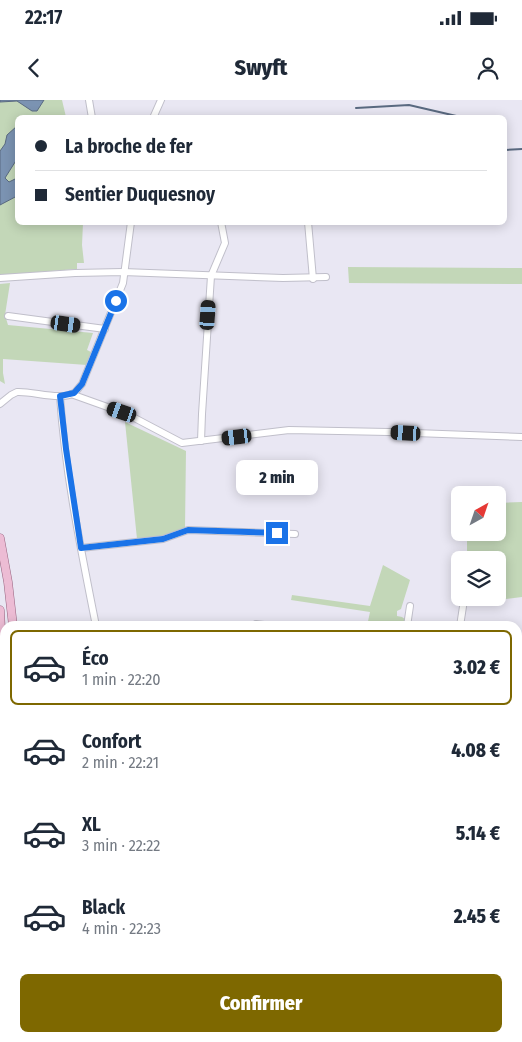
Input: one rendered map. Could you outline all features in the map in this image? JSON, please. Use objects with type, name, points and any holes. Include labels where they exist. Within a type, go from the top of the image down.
[{"type":"main road","points":[[0,538],[12,621]]},
{"type":"street","points":[[89,100],[92,115]]},
{"type":"street","points":[[154,115],[161,100]]},
{"type":"street","points":[[0,404],[11,394],[17,392],[60,396],[77,391],[82,384],[123,283],[131,225]]},
{"type":"street","points":[[201,442],[211,276],[225,243],[222,225]]},
{"type":"street","points":[[308,225],[313,278]]},
{"type":"street","points":[[0,278],[58,273],[123,272],[211,276],[326,277]]},
{"type":"street","points":[[8,316],[105,329]]},
{"type":"street","points":[[71,394],[127,414],[178,442],[201,442],[289,430],[522,437]]},
{"type":"street","points":[[60,396],[81,548],[95,621]]},
{"type":"street","points":[[81,548],[163,539],[188,530],[295,534]]},
{"type":"street","points":[[408,621],[410,606]]},
{"type":"street","points":[[461,621],[463,606]]},
{"type":"green space","points":[[0,100],[62,100],[66,115],[15,115],[15,225],[83,225],[84,263],[77,263],[77,269],[0,275]]},
{"type":"green space","points":[[348,267],[522,268],[522,284],[349,283]]},
{"type":"green space","points":[[10,283],[5,315],[8,325],[93,333],[87,350],[91,352],[87,365],[3,359],[5,384],[0,381],[0,284]]},
{"type":"green space","points":[[125,422],[186,451],[185,528],[180,531],[162,536],[137,539]]},
{"type":"green space","points":[[522,502],[522,597],[506,599],[506,551],[467,551],[467,541],[506,541],[506,503]]},
{"type":"green space","points":[[383,565],[410,580],[401,609],[397,611],[397,616],[402,617],[406,621],[368,621],[370,612],[291,600],[292,595],[370,606]]},
{"type":"water","points":[[0,100],[44,100],[37,111],[32,111],[17,101],[0,102]]},
{"type":"water","points":[[15,128],[15,162],[5,178],[9,182],[15,179],[15,197],[0,205],[0,151],[5,144],[7,135]]},
{"type":"waterway","points":[[356,108],[409,105],[452,115]]},
{"type":"waterway","points":[[507,150],[522,149]]},
{"type":"route","points":[[116,301],[82,384],[74,393],[60,396],[61,416],[81,548],[163,539],[188,530],[277,533]]}]
